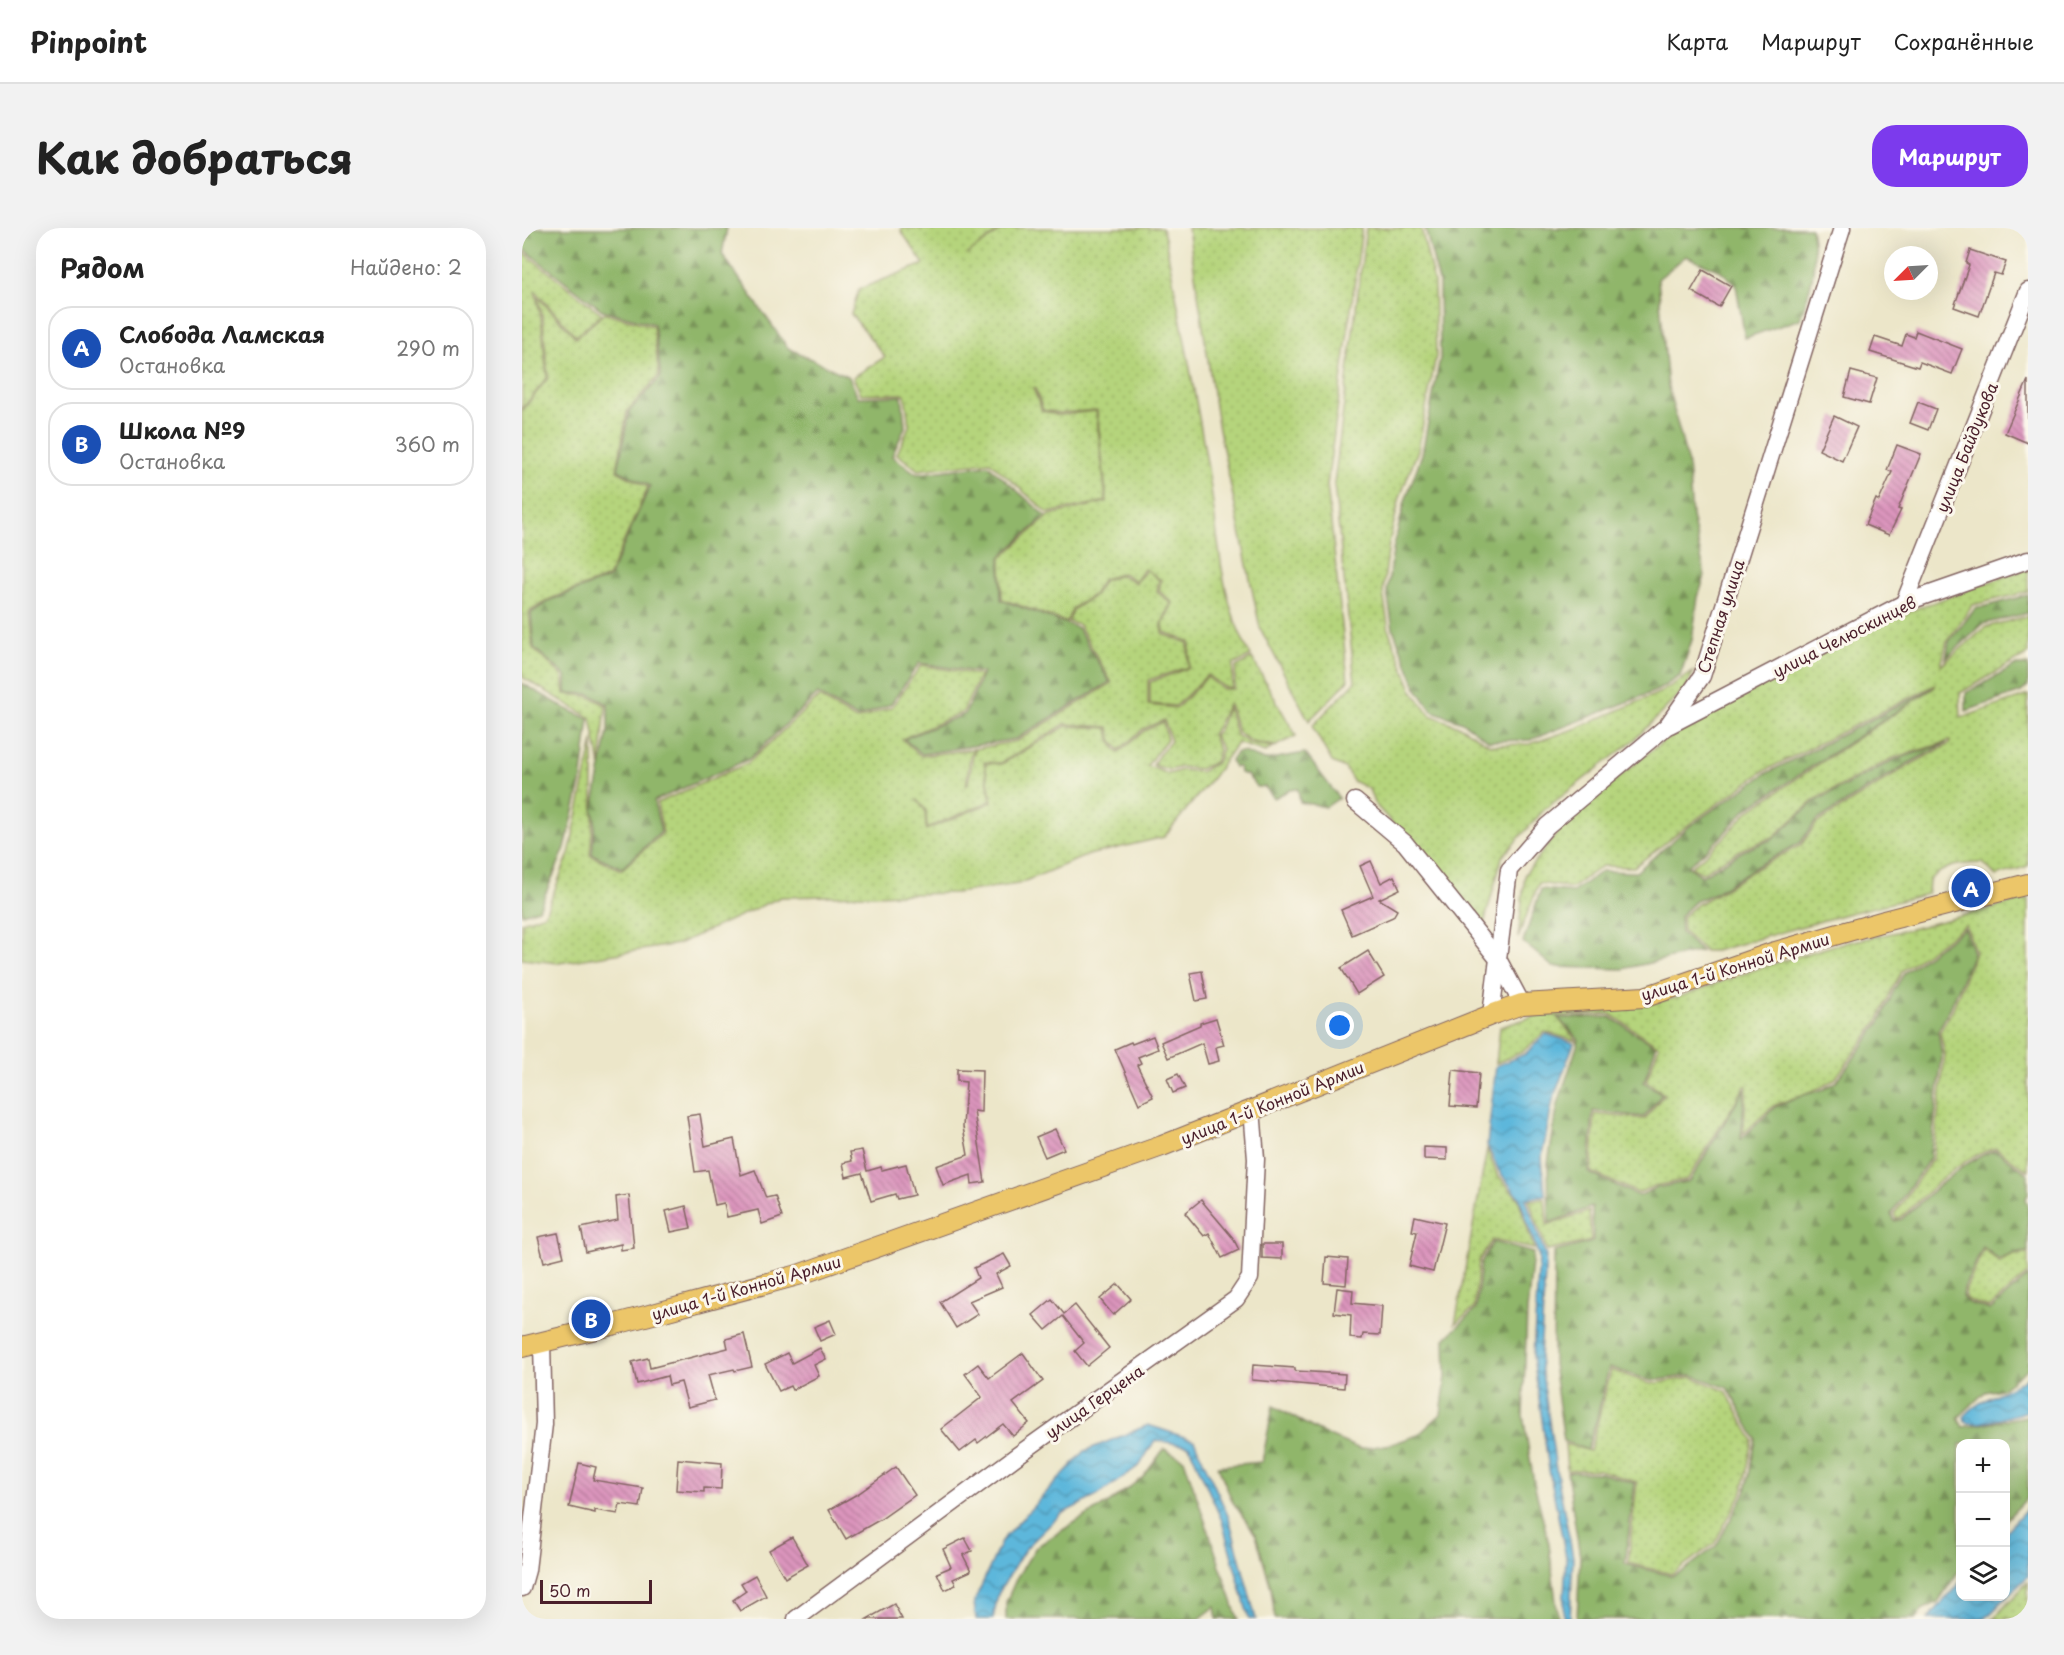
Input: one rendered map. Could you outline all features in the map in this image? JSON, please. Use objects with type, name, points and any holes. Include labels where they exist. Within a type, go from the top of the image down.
[{"type":"main road","name":"улица 1-й Конной Армии","points":[[522,1347],[798,1275],[1162,1146],[1522,1004],[1645,997],[1775,952],[2028,884]]},
{"type":"street","name":"Степная улица","points":[[1491,1015],[1509,870],[1547,826],[1667,726],[1702,676],[1842,228]]},
{"type":"street","name":"улица Байдукова","points":[[1904,603],[2028,291]]},
{"type":"street","name":"улица Челюскинцев","points":[[1667,726],[1904,603],[2028,560]]},
{"type":"street","points":[[1355,801],[1405,843],[1498,958],[1522,1004]]},
{"type":"street","name":"улица Герцена","points":[[796,1619],[1018,1455],[1236,1299],[1250,1278],[1256,1159],[1252,1109]]},
{"type":"street","points":[[522,1588],[527,1570],[544,1424],[542,1343]]},
{"type":"green space","points":[[522,228],[727,228],[722,254],[788,348],[849,377],[858,397],[902,396],[905,427],[892,456],[917,474],[988,465],[1046,516],[1000,557],[1001,600],[1078,628],[1110,682],[1016,739],[922,754],[904,739],[965,714],[983,673],[919,663],[891,704],[857,718],[818,694],[749,759],[654,801],[661,832],[622,868],[592,854],[595,821],[593,809],[608,731],[608,704],[589,694],[566,693],[566,676],[534,648],[531,613],[551,600],[609,578],[650,486],[618,470],[629,411],[661,377],[654,324],[602,310],[522,248]]},
{"type":"green space","points":[[902,228],[1003,228],[966,255],[1005,228],[1162,228],[1199,416],[1226,590],[1240,635],[1251,656],[1233,665],[1232,688],[1224,687],[1207,675],[1176,706],[1150,704],[1150,682],[1189,668],[1190,642],[1164,632],[1163,624],[1173,603],[1159,591],[1161,580],[1147,570],[1159,580],[1157,592],[1171,603],[1162,623],[1163,634],[1188,643],[1188,667],[1148,680],[1148,705],[1177,708],[1207,677],[1223,689],[1234,689],[1236,667],[1252,658],[1296,736],[1276,746],[1252,742],[1238,733],[1229,703],[1212,734],[1219,750],[1215,762],[1200,769],[1181,767],[1170,770],[1153,765],[1171,741],[1164,720],[1143,729],[1119,750],[1111,739],[1109,727],[1065,724],[1001,763],[984,762],[991,801],[927,828],[926,810],[916,799],[925,810],[926,830],[992,802],[985,763],[1002,764],[1066,726],[1108,728],[1110,740],[1118,753],[1144,731],[1163,722],[1167,739],[1147,766],[1169,774],[1182,770],[1201,772],[1217,762],[1222,749],[1214,735],[1219,730],[1228,706],[1236,735],[1251,744],[1275,747],[1265,752],[1237,743],[1213,777],[1164,837],[1088,855],[1018,884],[956,893],[781,897],[678,944],[559,963],[522,959],[522,922],[545,914],[569,854],[593,741],[593,821],[590,855],[621,870],[663,833],[657,803],[748,763],[819,697],[856,720],[892,707],[921,665],[980,675],[963,712],[902,739],[921,756],[974,749],[970,757],[966,787],[975,749],[1017,741],[1112,683],[1079,625],[1068,622],[1074,609],[1094,596],[1104,580],[1122,575],[1136,583],[1146,570],[1144,569],[1136,581],[1123,573],[1103,579],[1093,595],[1073,608],[1066,622],[1002,599],[1001,558],[1050,515],[1107,502],[1097,410],[1060,413],[1043,410],[1035,388],[1033,388],[1042,411],[1060,415],[1096,411],[1106,501],[1048,513],[990,462],[918,470],[897,454],[909,426],[905,394],[861,394],[853,377],[885,357],[851,314],[859,289],[924,264],[901,231]]},
{"type":"green space","points":[[1188,228],[1362,228],[1327,485],[1348,681],[1309,721],[1260,628],[1217,419]]},
{"type":"green space","points":[[1366,228],[1421,228],[1434,283],[1436,356],[1418,450],[1400,497],[1389,543],[1383,592],[1389,631],[1413,692],[1430,715],[1461,727],[1490,745],[1530,744],[1577,728],[1661,692],[1693,672],[1687,687],[1634,740],[1544,810],[1502,857],[1484,924],[1374,803],[1369,789],[1353,781],[1345,768],[1332,762],[1312,726],[1355,682],[1334,484]]},
{"type":"green space","points":[[1425,228],[1811,228],[1814,253],[1813,275],[1800,319],[1745,338],[1736,285],[1721,271],[1686,256],[1658,279],[1668,387],[1688,464],[1692,516],[1705,576],[1698,597],[1692,640],[1680,676],[1658,690],[1530,740],[1489,741],[1462,722],[1432,711],[1417,689],[1393,629],[1387,591],[1394,545],[1405,501],[1422,454],[1440,358],[1439,282]]},
{"type":"green space","points":[[522,251],[602,314],[576,336],[535,291],[541,318],[547,378],[522,409]]},
{"type":"green space","points":[[537,296],[576,338],[605,313],[653,326],[659,376],[627,411],[617,471],[648,487],[608,577],[550,599],[529,612],[533,649],[563,676],[565,694],[588,696],[606,705],[600,765],[591,718],[522,677],[522,411],[548,378],[543,318]]},
{"type":"green space","points":[[2028,568],[2028,592],[1973,605],[1947,641],[1941,666],[1986,627],[2028,616],[2028,654],[1960,693],[1961,718],[2028,695],[2028,866],[1996,876],[1983,863],[1954,866],[1929,880],[1928,894],[1846,914],[1715,951],[1705,951],[1683,932],[1682,917],[1699,903],[1801,845],[1817,823],[1908,766],[1950,744],[1950,741],[1893,758],[1814,800],[1773,837],[1742,849],[1702,873],[1691,867],[1723,839],[1748,811],[1935,685],[1764,771],[1634,867],[1602,866],[1572,888],[1539,883],[1518,938],[1525,874],[1573,813],[1674,733],[1825,651],[1918,608]]},
{"type":"green space","points":[[2028,595],[2028,613],[1983,624],[1946,659],[1949,641],[1975,609]]},
{"type":"green space","points":[[2017,665],[2028,665],[2028,686],[2021,692],[1966,711],[1966,693]]},
{"type":"green space","points":[[522,683],[589,719],[581,783],[565,848],[539,909],[522,914]]},
{"type":"green space","points":[[1933,688],[1746,809],[1720,838],[1688,866],[1702,876],[1743,851],[1773,839],[1814,802],[1894,760],[1947,743],[1907,764],[1816,821],[1800,843],[1757,866],[1715,893],[1696,901],[1680,916],[1681,933],[1701,951],[1623,969],[1553,967],[1523,942],[1541,889],[1573,892],[1602,871],[1636,872],[1691,825],[1765,774]]},
{"type":"green space","points":[[1237,752],[1244,752],[1264,760],[1305,753],[1339,798],[1326,807],[1300,802],[1298,789],[1289,790],[1274,798],[1265,787],[1257,787],[1247,775],[1240,773],[1239,767],[1234,767],[1231,760]]},
{"type":"green space","points":[[2028,899],[2028,1171],[1996,1148],[1982,1153],[1957,1167],[1896,1219],[1894,1214],[1933,1158],[1945,1055],[1940,1032],[1952,1011],[1975,952],[1966,925],[1903,970],[1878,1021],[1835,1079],[1822,1087],[1773,1106],[1743,1134],[1747,1086],[1745,1086],[1688,1179],[1655,1186],[1638,1193],[1591,1172],[1595,1114],[1645,1119],[1664,1094],[1646,1081],[1659,1046],[1610,1014],[1556,1016],[1577,1041],[1545,1032],[1522,1052],[1496,1063],[1500,1027],[1545,1013],[1605,1010],[1676,998],[1757,969],[1835,945],[1911,929]]},
{"type":"green space","points":[[1965,928],[1973,953],[1949,1011],[1938,1031],[1942,1056],[1930,1158],[1891,1214],[1894,1221],[1902,1219],[1958,1170],[1996,1150],[2028,1174],[2026,1199],[2028,1252],[2013,1254],[1999,1260],[1983,1247],[1964,1288],[1963,1298],[1969,1303],[1990,1310],[2028,1276],[2028,1368],[2001,1389],[1985,1392],[1958,1418],[1963,1427],[2028,1416],[2028,1497],[2010,1516],[2010,1439],[1956,1439],[1956,1575],[1938,1602],[1922,1610],[1915,1619],[1577,1619],[1580,1557],[1567,1472],[1600,1473],[1635,1483],[1625,1564],[1672,1576],[1683,1571],[1716,1546],[1746,1491],[1756,1439],[1728,1388],[1692,1375],[1651,1381],[1609,1367],[1587,1450],[1564,1441],[1553,1364],[1554,1252],[1593,1242],[1592,1207],[1549,1223],[1548,1163],[1558,1104],[1579,1040],[1558,1018],[1610,1017],[1656,1046],[1644,1082],[1662,1094],[1644,1117],[1593,1111],[1589,1173],[1639,1196],[1656,1188],[1690,1181],[1745,1088],[1741,1139],[1775,1107],[1824,1089],[1837,1081],[1880,1022],[1905,972]]},
{"type":"green space","points":[[1487,1149],[1497,1174],[1518,1198],[1534,1249],[1492,1240],[1479,1261],[1474,1308],[1455,1324]]},
{"type":"green space","points":[[1545,1199],[1547,1225],[1589,1211],[1591,1241],[1547,1251],[1529,1200]]},
{"type":"green space","points":[[1493,1242],[1533,1253],[1527,1311],[1523,1415],[1534,1483],[1549,1544],[1558,1619],[1275,1619],[1271,1588],[1256,1535],[1232,1501],[1218,1466],[1262,1462],[1273,1406],[1324,1434],[1360,1449],[1392,1444],[1418,1435],[1441,1414],[1446,1376],[1445,1339],[1476,1309],[1481,1263]]},
{"type":"green space","points":[[1984,1249],[1999,1262],[2014,1255],[2028,1254],[2028,1273],[1989,1308],[1965,1298],[1966,1289]]},
{"type":"green space","points":[[1611,1370],[1651,1384],[1692,1377],[1726,1391],[1753,1440],[1743,1491],[1714,1544],[1672,1574],[1628,1563],[1637,1482],[1599,1470],[1567,1470],[1565,1444],[1590,1451]]},
{"type":"green space","points":[[1164,1449],[1184,1459],[1238,1619],[1217,1619],[1215,1607],[1199,1619],[1006,1619],[1006,1602],[1017,1577],[1036,1547],[1107,1504],[1143,1477]]},
{"type":"green space","points":[[2028,1582],[2028,1619],[1993,1619]]},
{"type":"water","points":[[1546,1034],[1574,1043],[1553,1100],[1542,1156],[1545,1195],[1526,1199],[1546,1256],[1540,1358],[1556,1469],[1573,1557],[1570,1619],[1563,1618],[1566,1557],[1549,1470],[1533,1356],[1539,1257],[1519,1197],[1499,1171],[1487,1145],[1496,1066],[1525,1054]]},
{"type":"water","points":[[2028,1376],[2028,1411],[1987,1422],[1965,1422],[1964,1417],[1978,1404]]},
{"type":"water","points":[[1148,1425],[1194,1440],[1229,1518],[1256,1619],[1249,1619],[1222,1521],[1189,1446],[1155,1440],[1140,1465],[1097,1496],[1061,1514],[1025,1549],[998,1594],[993,1619],[976,1619],[974,1602],[1002,1540],[1085,1451]]},
{"type":"water","points":[[2028,1507],[2028,1576],[2010,1594],[2010,1547],[2010,1527]]},
{"type":"water","points":[[1956,1587],[1956,1601],[2003,1601],[1985,1619],[1928,1619]]},
{"type":"building","points":[[1970,250],[2006,262],[2001,275],[1994,273],[1979,316],[1954,307],[1969,265],[1966,263]]},
{"type":"building","points":[[1703,270],[1731,286],[1719,307],[1691,291]]},
{"type":"building","points":[[1916,331],[1962,349],[1952,374],[1920,362],[1918,367],[1870,352],[1875,337],[1902,346],[1906,334],[1914,337]]},
{"type":"building","points":[[1851,371],[1877,378],[1869,404],[1844,397]]},
{"type":"building","points":[[2028,380],[2028,443],[2005,433]]},
{"type":"building","points":[[1918,402],[1936,409],[1928,430],[1910,423]]},
{"type":"building","points":[[1834,416],[1857,427],[1842,461],[1819,450]]},
{"type":"building","points":[[1897,445],[1921,454],[1898,509],[1901,510],[1889,535],[1865,525],[1876,499],[1879,501],[1892,472],[1887,470]]},
{"type":"building","points":[[1371,861],[1381,883],[1394,876],[1400,889],[1379,899],[1397,910],[1393,917],[1352,935],[1341,910],[1373,896],[1360,866]]},
{"type":"building","points":[[1368,951],[1384,977],[1357,994],[1341,968]]},
{"type":"building","points":[[1202,971],[1207,999],[1196,1001],[1190,973]]},
{"type":"building","points":[[1216,1018],[1224,1045],[1216,1047],[1219,1061],[1208,1064],[1202,1043],[1168,1058],[1161,1042],[1200,1023]]},
{"type":"building","points":[[1153,1036],[1158,1049],[1138,1057],[1141,1063],[1137,1065],[1153,1097],[1139,1104],[1115,1049]]},
{"type":"building","points":[[957,1069],[982,1070],[981,1112],[974,1111],[985,1182],[972,1184],[971,1175],[943,1185],[936,1166],[968,1155],[963,1127],[966,1082],[957,1081]]},
{"type":"building","points":[[1453,1070],[1479,1073],[1476,1108],[1450,1106]]},
{"type":"building","points":[[1178,1074],[1185,1088],[1173,1093],[1167,1079]]},
{"type":"building","points":[[700,1114],[705,1146],[734,1139],[741,1175],[755,1170],[766,1198],[775,1196],[782,1217],[762,1224],[758,1210],[727,1217],[724,1203],[715,1205],[708,1170],[695,1172],[687,1116]]},
{"type":"building","points":[[1055,1129],[1064,1149],[1045,1157],[1036,1137]]},
{"type":"building","points":[[1424,1147],[1447,1148],[1447,1160],[1424,1159]]},
{"type":"building","points":[[862,1150],[867,1171],[906,1164],[914,1195],[897,1199],[895,1194],[871,1201],[862,1173],[846,1177],[843,1163],[852,1161],[850,1152]]},
{"type":"building","points":[[629,1195],[634,1248],[621,1250],[621,1244],[586,1252],[581,1228],[618,1220],[616,1197]]},
{"type":"building","points":[[1201,1200],[1233,1238],[1239,1250],[1222,1258],[1209,1233],[1204,1236],[1185,1213]]},
{"type":"building","points":[[686,1206],[691,1228],[671,1232],[666,1211]]},
{"type":"building","points":[[1415,1216],[1445,1223],[1433,1272],[1409,1266],[1417,1232],[1412,1231]]},
{"type":"building","points":[[558,1233],[564,1257],[544,1262],[538,1237]]},
{"type":"building","points":[[1262,1244],[1282,1244],[1282,1259],[1262,1258]]},
{"type":"building","points":[[1004,1254],[1011,1266],[996,1274],[1002,1287],[969,1301],[978,1314],[956,1328],[940,1302],[978,1278],[974,1268]]},
{"type":"building","points":[[1326,1257],[1348,1259],[1346,1285],[1324,1283]]},
{"type":"building","points":[[1118,1284],[1131,1299],[1113,1315],[1100,1299]]},
{"type":"building","points":[[1337,1288],[1353,1290],[1352,1303],[1382,1306],[1380,1335],[1363,1334],[1362,1339],[1350,1338],[1351,1315],[1334,1313]]},
{"type":"building","points":[[1052,1299],[1064,1314],[1075,1305],[1109,1348],[1087,1366],[1075,1351],[1084,1343],[1063,1316],[1046,1330],[1033,1315]]},
{"type":"building","points":[[830,1320],[836,1334],[820,1341],[814,1327]]},
{"type":"building","points":[[744,1334],[752,1367],[708,1375],[715,1400],[688,1407],[681,1382],[669,1385],[667,1376],[637,1384],[632,1362],[648,1358],[650,1368],[728,1348],[726,1339]]},
{"type":"building","points":[[820,1348],[826,1359],[814,1365],[819,1376],[792,1390],[790,1386],[779,1391],[765,1364],[787,1353],[792,1363]]},
{"type":"building","points":[[1023,1353],[1043,1381],[1013,1403],[1029,1423],[1013,1436],[1003,1424],[978,1443],[976,1440],[960,1452],[941,1429],[982,1397],[965,1374],[978,1364],[989,1378]]},
{"type":"building","points":[[1253,1365],[1295,1368],[1295,1371],[1345,1374],[1344,1388],[1252,1380]]},
{"type":"building","points":[[678,1459],[722,1463],[721,1489],[704,1488],[704,1492],[676,1490]]},
{"type":"building","points":[[579,1463],[596,1467],[593,1480],[643,1488],[640,1507],[620,1504],[618,1514],[595,1510],[595,1513],[569,1507]]},
{"type":"building","points":[[896,1467],[915,1495],[881,1519],[846,1539],[829,1510],[859,1493]]},
{"type":"building","points":[[792,1537],[808,1565],[785,1578],[769,1550]]},
{"type":"building","points":[[965,1538],[972,1551],[963,1555],[971,1571],[953,1579],[956,1585],[945,1590],[937,1573],[951,1567],[943,1549]]},
{"type":"building","points":[[755,1575],[766,1596],[740,1611],[733,1600],[746,1591],[741,1583]]},
{"type":"building","points":[[894,1604],[902,1619],[867,1619]]},
{"type":"place","name":"Слобода Ламская","points":[[1971,888]]},
{"type":"place","name":"Школа №9","points":[[591,1319]]}]
